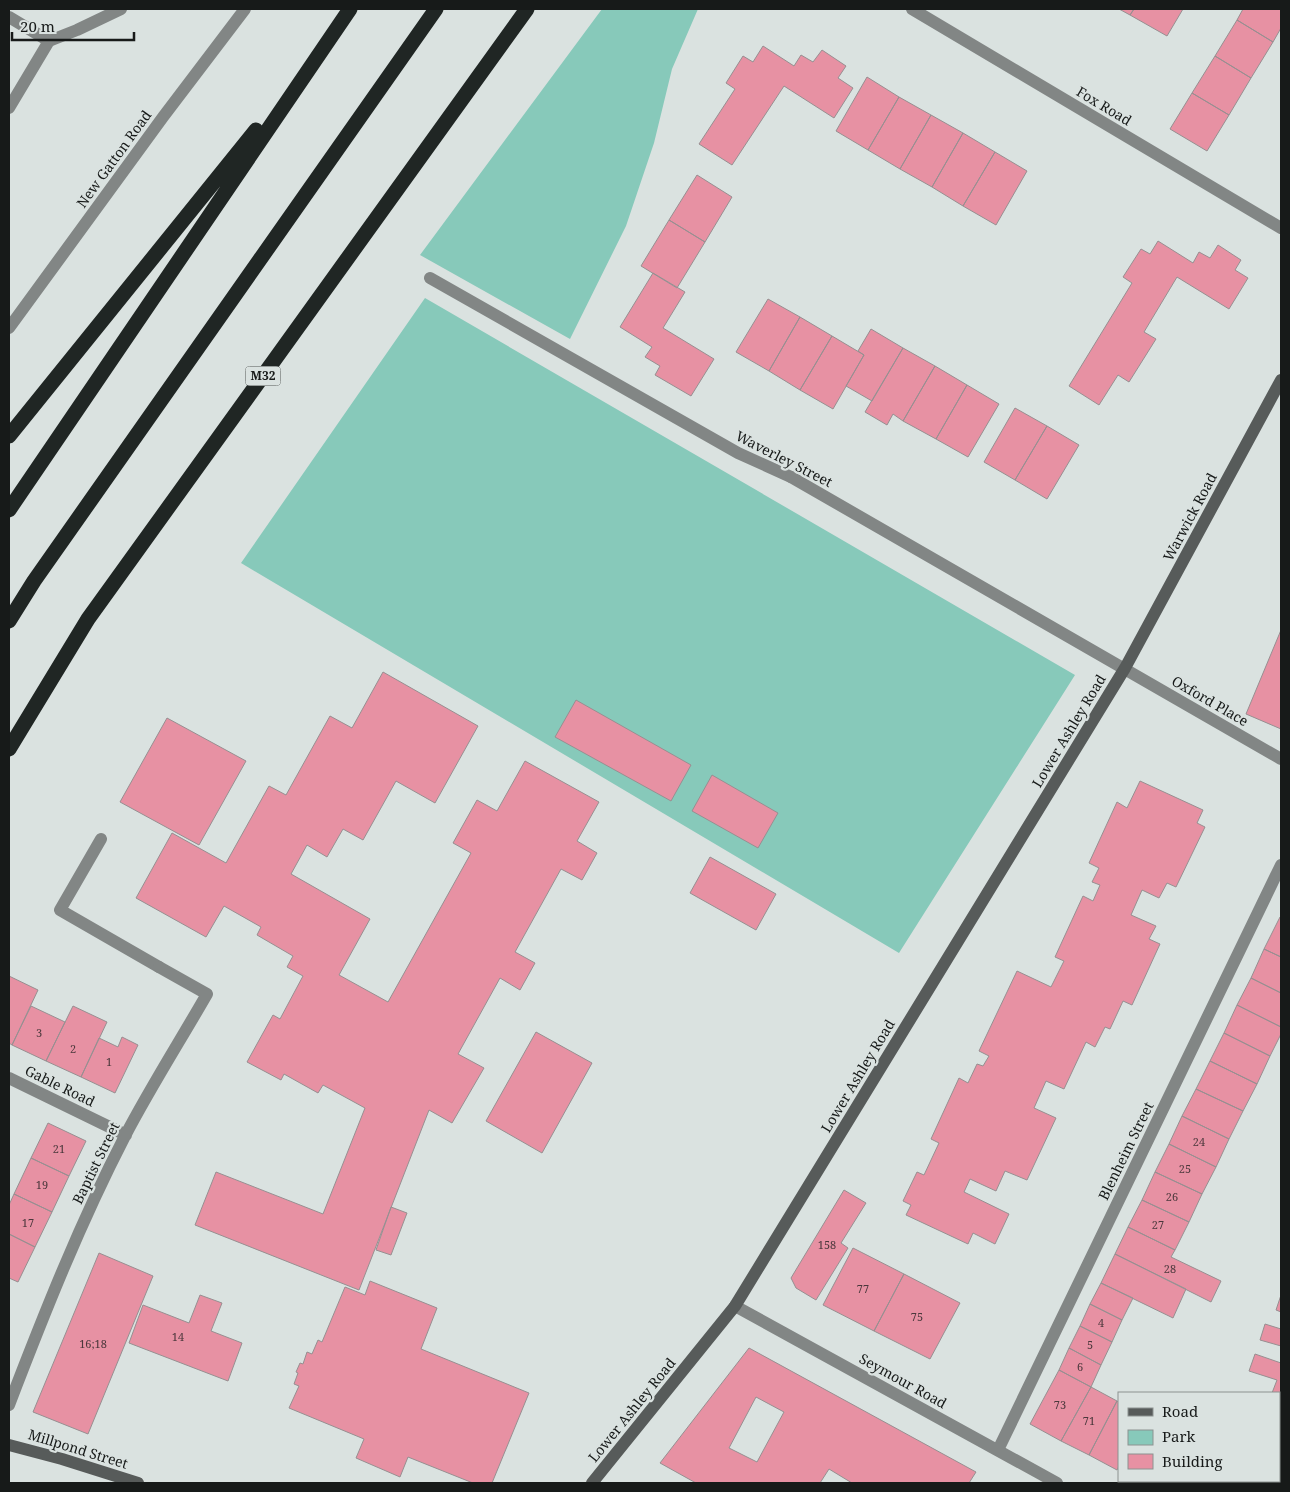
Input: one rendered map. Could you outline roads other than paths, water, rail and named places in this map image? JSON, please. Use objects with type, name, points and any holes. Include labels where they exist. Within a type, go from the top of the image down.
[{"type":"highway","points":[[9,510],[350,9]]},
{"type":"highway","points":[[9,621],[46,565],[436,9]]},
{"type":"highway","name":"M32","points":[[9,749],[88,619],[527,9]]},
{"type":"highway","points":[[9,436],[324,45]]},
{"type":"main road","name":"Warwick Road","points":[[1125,668],[1281,380]]},
{"type":"main road","name":"Lower Ashley Road","points":[[592,1483],[735,1306],[1125,668]]},
{"type":"main road","name":"Millpond Street","points":[[9,1445],[62,1459],[138,1483]]},
{"type":"street","points":[[9,108],[50,41],[121,9]]},
{"type":"street","name":"New Gatton Road","points":[[9,328],[157,125],[245,9]]},
{"type":"street","name":"Fox Road","points":[[912,9],[1281,228]]},
{"type":"street","points":[[9,17],[50,41]]},
{"type":"street","name":"Waverley Street","points":[[430,278],[738,453],[791,477],[1125,668]]},
{"type":"street","name":"Oxford Place","points":[[1125,668],[1281,759]]},
{"type":"street","name":"Baptist Street","points":[[9,1405],[59,1276],[126,1136],[207,994],[60,910],[101,840]]},
{"type":"street","name":"Blenheim Street","points":[[998,1450],[1281,865]]},
{"type":"street","name":"Gable Road","points":[[9,1078],[126,1136]]},
{"type":"street","name":"Seymour Road","points":[[735,1306],[1057,1483]]}]
